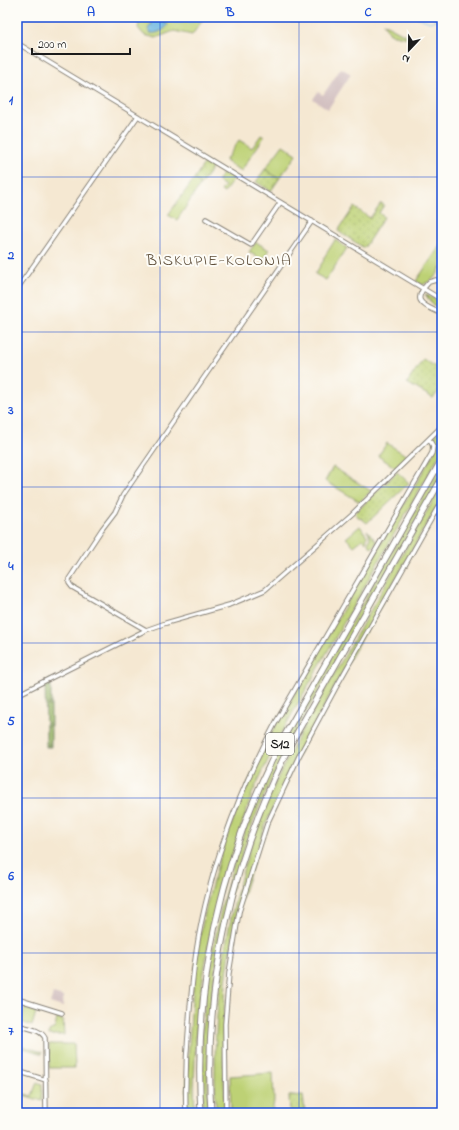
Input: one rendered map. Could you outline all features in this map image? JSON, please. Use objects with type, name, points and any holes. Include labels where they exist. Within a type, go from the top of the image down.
[{"type":"highway","name":"S12","points":[[201,1113],[199,1074],[200,1031],[207,966],[220,901],[240,835],[259,788],[285,735],[442,459]]},
{"type":"highway","name":"S12","points":[[211,1113],[210,1050],[215,980],[230,904],[250,836],[268,791],[290,745],[442,478]]},
{"type":"street","points":[[17,43],[442,300]]},
{"type":"street","points":[[17,289],[138,116]]},
{"type":"street","points":[[206,219],[251,245],[280,202]]},
{"type":"street","points":[[146,630],[72,587],[69,583],[69,579],[102,528],[115,512],[134,479],[312,221]]},
{"type":"street","points":[[442,283],[436,280],[431,281],[420,296],[422,304],[442,314]]},
{"type":"street","points":[[17,695],[146,630],[230,605],[265,590],[352,514],[442,426]]},
{"type":"street","points":[[186,1113],[186,1059],[194,966],[217,861],[242,793],[261,750],[432,453],[433,446],[429,439]]},
{"type":"street","points":[[226,1113],[225,1024],[230,966],[239,912],[267,824],[303,749],[339,682],[442,500]]},
{"type":"street","points":[[17,999],[62,1013]]},
{"type":"street","points":[[17,1025],[40,1032],[44,1036],[46,1113]]},
{"type":"street","points":[[17,1071],[46,1080]]},
{"type":"shaded area","points":[[341,68],[351,74],[328,109],[313,99],[318,92],[323,95]]},
{"type":"shaded area","points":[[53,994],[63,997],[63,1007],[50,1003]]},
{"type":"green space","points":[[131,17],[205,17],[192,35],[174,31],[156,38],[144,35],[138,28],[140,19]]},
{"type":"green space","points":[[383,23],[413,39],[390,34]]},
{"type":"green space","points":[[261,135],[264,137],[241,171],[225,161],[239,140],[252,148]]},
{"type":"green space","points":[[283,145],[297,154],[279,179],[265,169]]},
{"type":"green space","points":[[205,162],[213,167],[201,184],[194,179]]},
{"type":"green space","points":[[265,169],[279,179],[271,191],[256,182]]},
{"type":"green space","points":[[224,172],[234,178],[224,193],[221,191],[225,186],[217,181]]},
{"type":"green space","points":[[194,179],[201,184],[177,220],[168,215]]},
{"type":"green space","points":[[381,203],[384,205],[379,213],[384,217],[364,248],[338,231],[354,207],[370,218]]},
{"type":"green space","points":[[335,240],[347,248],[326,280],[315,274]]},
{"type":"green space","points":[[256,242],[269,250],[262,260],[249,252]]},
{"type":"green space","points":[[442,243],[442,257],[438,273],[434,278],[422,285],[416,281]]},
{"type":"green space","points":[[425,294],[442,303],[442,312],[430,301]]},
{"type":"green space","points":[[423,359],[442,371],[442,388],[433,398],[407,383]]},
{"type":"green space","points":[[442,428],[442,450],[279,737],[252,794],[224,879],[211,930],[197,1014],[194,1086],[195,1113],[187,1113],[187,1083],[192,1000],[197,954],[212,885],[234,817],[252,773],[273,730],[432,456],[435,448],[433,438]]},
{"type":"green space","points":[[387,443],[407,456],[396,468],[378,456]]},
{"type":"green space","points":[[442,464],[442,473],[435,486],[288,746],[268,786],[251,828],[226,910],[220,938],[209,1024],[209,1113],[203,1113],[202,1030],[208,974],[222,904],[238,849],[259,793],[284,741]]},
{"type":"green space","points":[[333,467],[371,491],[360,502],[325,481]]},
{"type":"green space","points":[[397,472],[409,483],[367,523],[361,518],[360,519],[355,513]]},
{"type":"green space","points":[[442,485],[442,497],[337,682],[298,755],[266,823],[237,914],[229,960],[226,982],[223,1035],[225,1113],[216,1113],[216,1038],[222,965],[237,893],[263,810],[301,732]]},
{"type":"green space","points":[[360,526],[367,536],[366,542],[363,539],[354,546],[346,538]]},
{"type":"green space","points":[[367,530],[377,542],[372,548],[368,544],[370,537]]},
{"type":"green space","points":[[51,679],[51,747],[46,747],[45,682]]},
{"type":"green space","points":[[25,1008],[36,1012],[32,1026],[21,1022]]},
{"type":"green space","points":[[57,1018],[63,1020],[64,1035],[49,1035],[49,1031],[55,1028]]},
{"type":"green space","points":[[17,1044],[42,1052],[42,1054],[23,1048],[17,1066]]},
{"type":"green space","points":[[49,1044],[74,1044],[75,1068],[49,1068]]},
{"type":"green space","points":[[273,1073],[274,1101],[272,1113],[231,1113],[230,1076]]},
{"type":"green space","points":[[37,1082],[42,1084],[42,1101],[17,1093],[32,1096]]},
{"type":"green space","points":[[303,1095],[305,1113],[290,1113],[289,1096]]},
{"type":"water","points":[[154,20],[168,24],[161,31],[150,33],[148,29]]},
{"type":"waterway","points":[[154,17],[176,23],[193,22],[213,17]]},
{"type":"waterway","points":[[417,17],[430,22],[442,18]]},
{"type":"district","name":"BISKUPIE-KOLONIA","points":[[219,261]]}]
